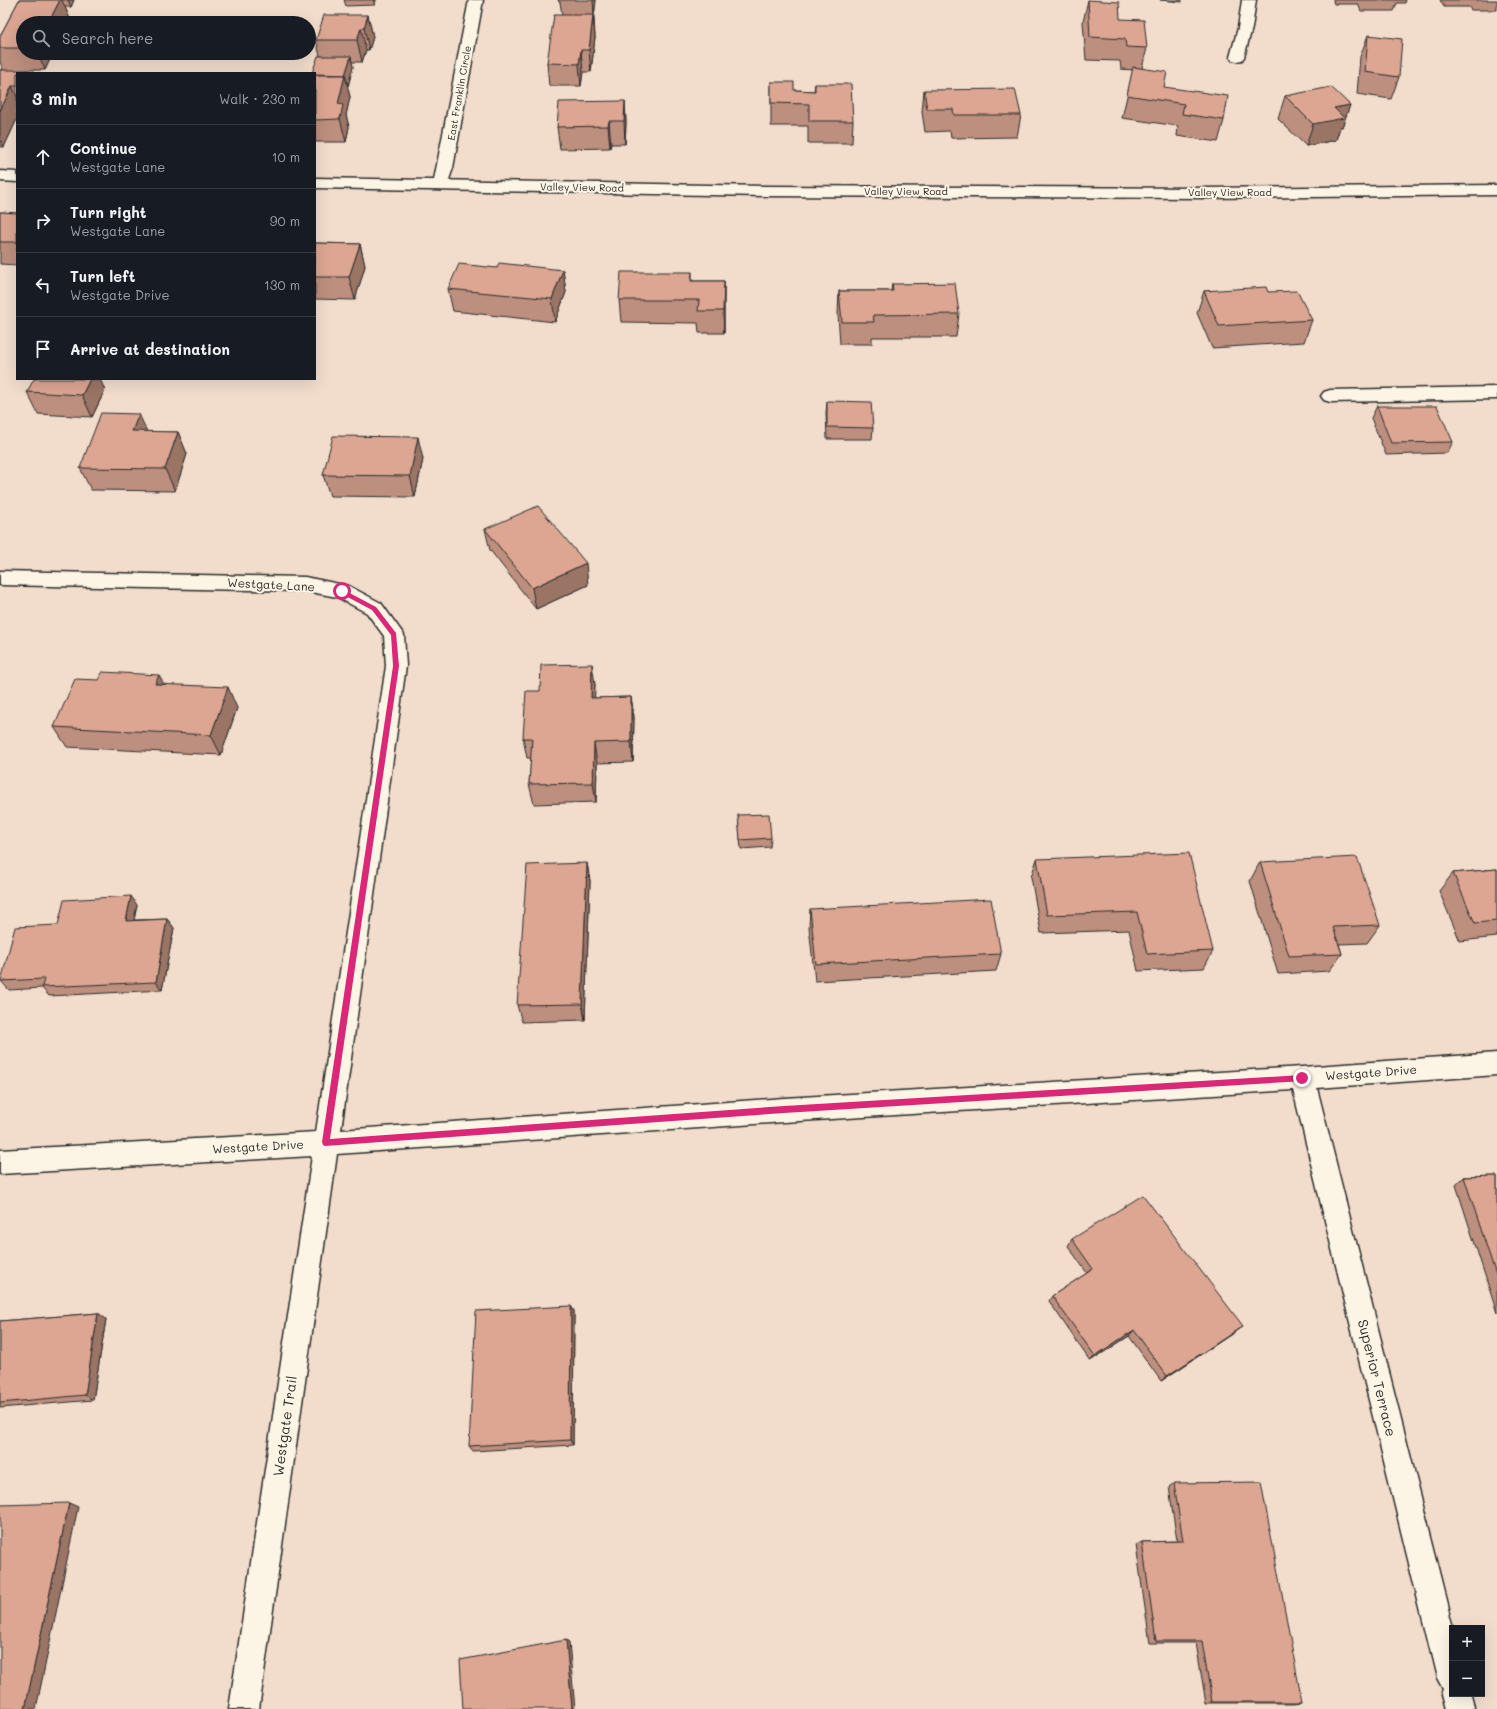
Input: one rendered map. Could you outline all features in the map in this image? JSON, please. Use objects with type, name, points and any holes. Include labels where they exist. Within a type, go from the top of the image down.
[{"type":"street","name":"East Franklin Circle","points":[[441,185],[476,0]]},
{"type":"street","points":[[1237,57],[1245,28],[1249,0]]},
{"type":"street","points":[[0,176],[16,177]]},
{"type":"street","name":"Valley View Road","points":[[316,183],[781,191],[1212,193],[1497,190]]},
{"type":"street","points":[[1330,396],[1497,393]]},
{"type":"street","name":"Westgate Lane","points":[[0,578],[305,584],[342,591],[374,608],[394,634],[396,666],[325,1142]]},
{"type":"street","name":"Westgate Drive","points":[[0,1162],[325,1142],[784,1110],[1302,1078],[1497,1064]]},
{"type":"street","name":"Superior Terrace","points":[[1302,1078],[1449,1666]]},
{"type":"street","name":"Westgate Trail","points":[[244,1709],[325,1142]]},
{"type":"street","points":[[1457,1697],[1460,1709]]},
{"type":"building","points":[[19,0],[60,0],[52,16],[16,16],[16,48],[0,48],[0,36]]},
{"type":"building","points":[[1088,0],[1119,2],[1120,19],[1144,20],[1147,48],[1126,47],[1125,39],[1090,37]]},
{"type":"building","points":[[324,15],[368,15],[364,28],[361,28],[357,40],[316,40]]},
{"type":"building","points":[[554,15],[593,15],[589,50],[581,50],[579,64],[547,63]]},
{"type":"building","points":[[1368,35],[1402,39],[1399,77],[1365,72]]},
{"type":"building","points":[[318,56],[351,56],[345,75],[316,74],[316,72],[312,72]]},
{"type":"building","points":[[1133,67],[1167,72],[1164,87],[1228,96],[1224,120],[1182,114],[1184,104],[1127,95]]},
{"type":"building","points":[[0,70],[27,70],[26,72],[16,72],[16,86],[12,86],[0,111]]},
{"type":"building","points":[[316,75],[345,75],[338,104],[343,105],[340,119],[316,120]]},
{"type":"building","points":[[771,82],[794,82],[794,90],[815,91],[815,84],[851,84],[853,121],[809,121],[809,104],[771,103]]},
{"type":"building","points":[[1331,87],[1350,105],[1334,108],[1344,118],[1313,124],[1285,96]]},
{"type":"building","points":[[1015,89],[1021,115],[954,115],[953,109],[927,109],[924,90]]},
{"type":"building","points":[[625,101],[624,121],[609,121],[608,126],[557,127],[559,102]]},
{"type":"building","points":[[0,212],[16,213],[16,242],[0,242]]},
{"type":"building","points":[[316,243],[360,244],[349,277],[316,277]]},
{"type":"building","points":[[499,263],[563,270],[552,299],[448,289],[459,264],[497,268]]},
{"type":"building","points":[[621,272],[692,272],[691,281],[724,281],[723,311],[698,311],[699,300],[619,300]]},
{"type":"building","points":[[955,283],[959,314],[873,315],[874,322],[842,322],[839,291],[893,291],[892,284]]},
{"type":"building","points":[[1266,287],[1268,292],[1297,291],[1312,320],[1219,326],[1204,291]]},
{"type":"building","points":[[33,380],[90,380],[82,395],[27,392]]},
{"type":"building","points":[[827,401],[871,402],[873,428],[827,427]]},
{"type":"building","points":[[1377,406],[1437,406],[1453,442],[1391,443]]},
{"type":"building","points":[[101,413],[139,414],[132,431],[178,432],[165,469],[80,468]]},
{"type":"building","points":[[333,436],[418,437],[410,476],[323,475]]},
{"type":"building","points":[[538,506],[586,563],[532,588],[485,529]]},
{"type":"building","points":[[592,664],[591,698],[631,697],[631,742],[594,743],[593,783],[529,784],[532,738],[523,738],[526,691],[540,691],[541,665]]},
{"type":"building","points":[[102,672],[159,675],[155,684],[228,687],[211,735],[54,727],[75,679],[99,680]]},
{"type":"building","points":[[769,814],[771,838],[740,840],[738,815]]},
{"type":"building","points":[[1189,853],[1213,951],[1147,954],[1137,912],[1047,915],[1037,859]]},
{"type":"building","points":[[1357,857],[1380,925],[1333,927],[1342,954],[1289,956],[1260,862]]},
{"type":"building","points":[[587,863],[582,1004],[517,1005],[527,865]]},
{"type":"building","points":[[1497,869],[1497,921],[1475,923],[1453,873]]},
{"type":"building","points":[[131,896],[126,921],[167,919],[156,982],[42,987],[44,979],[1,981],[15,927],[58,925],[64,900]]},
{"type":"building","points":[[991,899],[1001,954],[816,964],[810,909]]},
{"type":"building","points":[[1497,1176],[1497,1278],[1464,1177]]},
{"type":"building","points":[[1143,1195],[1243,1326],[1167,1376],[1134,1330],[1095,1356],[1052,1296],[1093,1269],[1072,1239]]},
{"type":"building","points":[[571,1306],[570,1440],[469,1446],[476,1311]]},
{"type":"building","points":[[98,1313],[85,1395],[0,1403],[0,1321]]},
{"type":"building","points":[[1261,1482],[1302,1702],[1212,1702],[1202,1641],[1156,1641],[1142,1542],[1183,1541],[1174,1483]]},
{"type":"building","points":[[69,1503],[25,1709],[0,1709],[0,1505]]},
{"type":"building","points":[[566,1640],[572,1709],[463,1709],[460,1660]]},
{"type":"route","points":[[342,591],[374,608],[394,634],[396,666],[325,1142],[784,1110],[1302,1078]]}]
